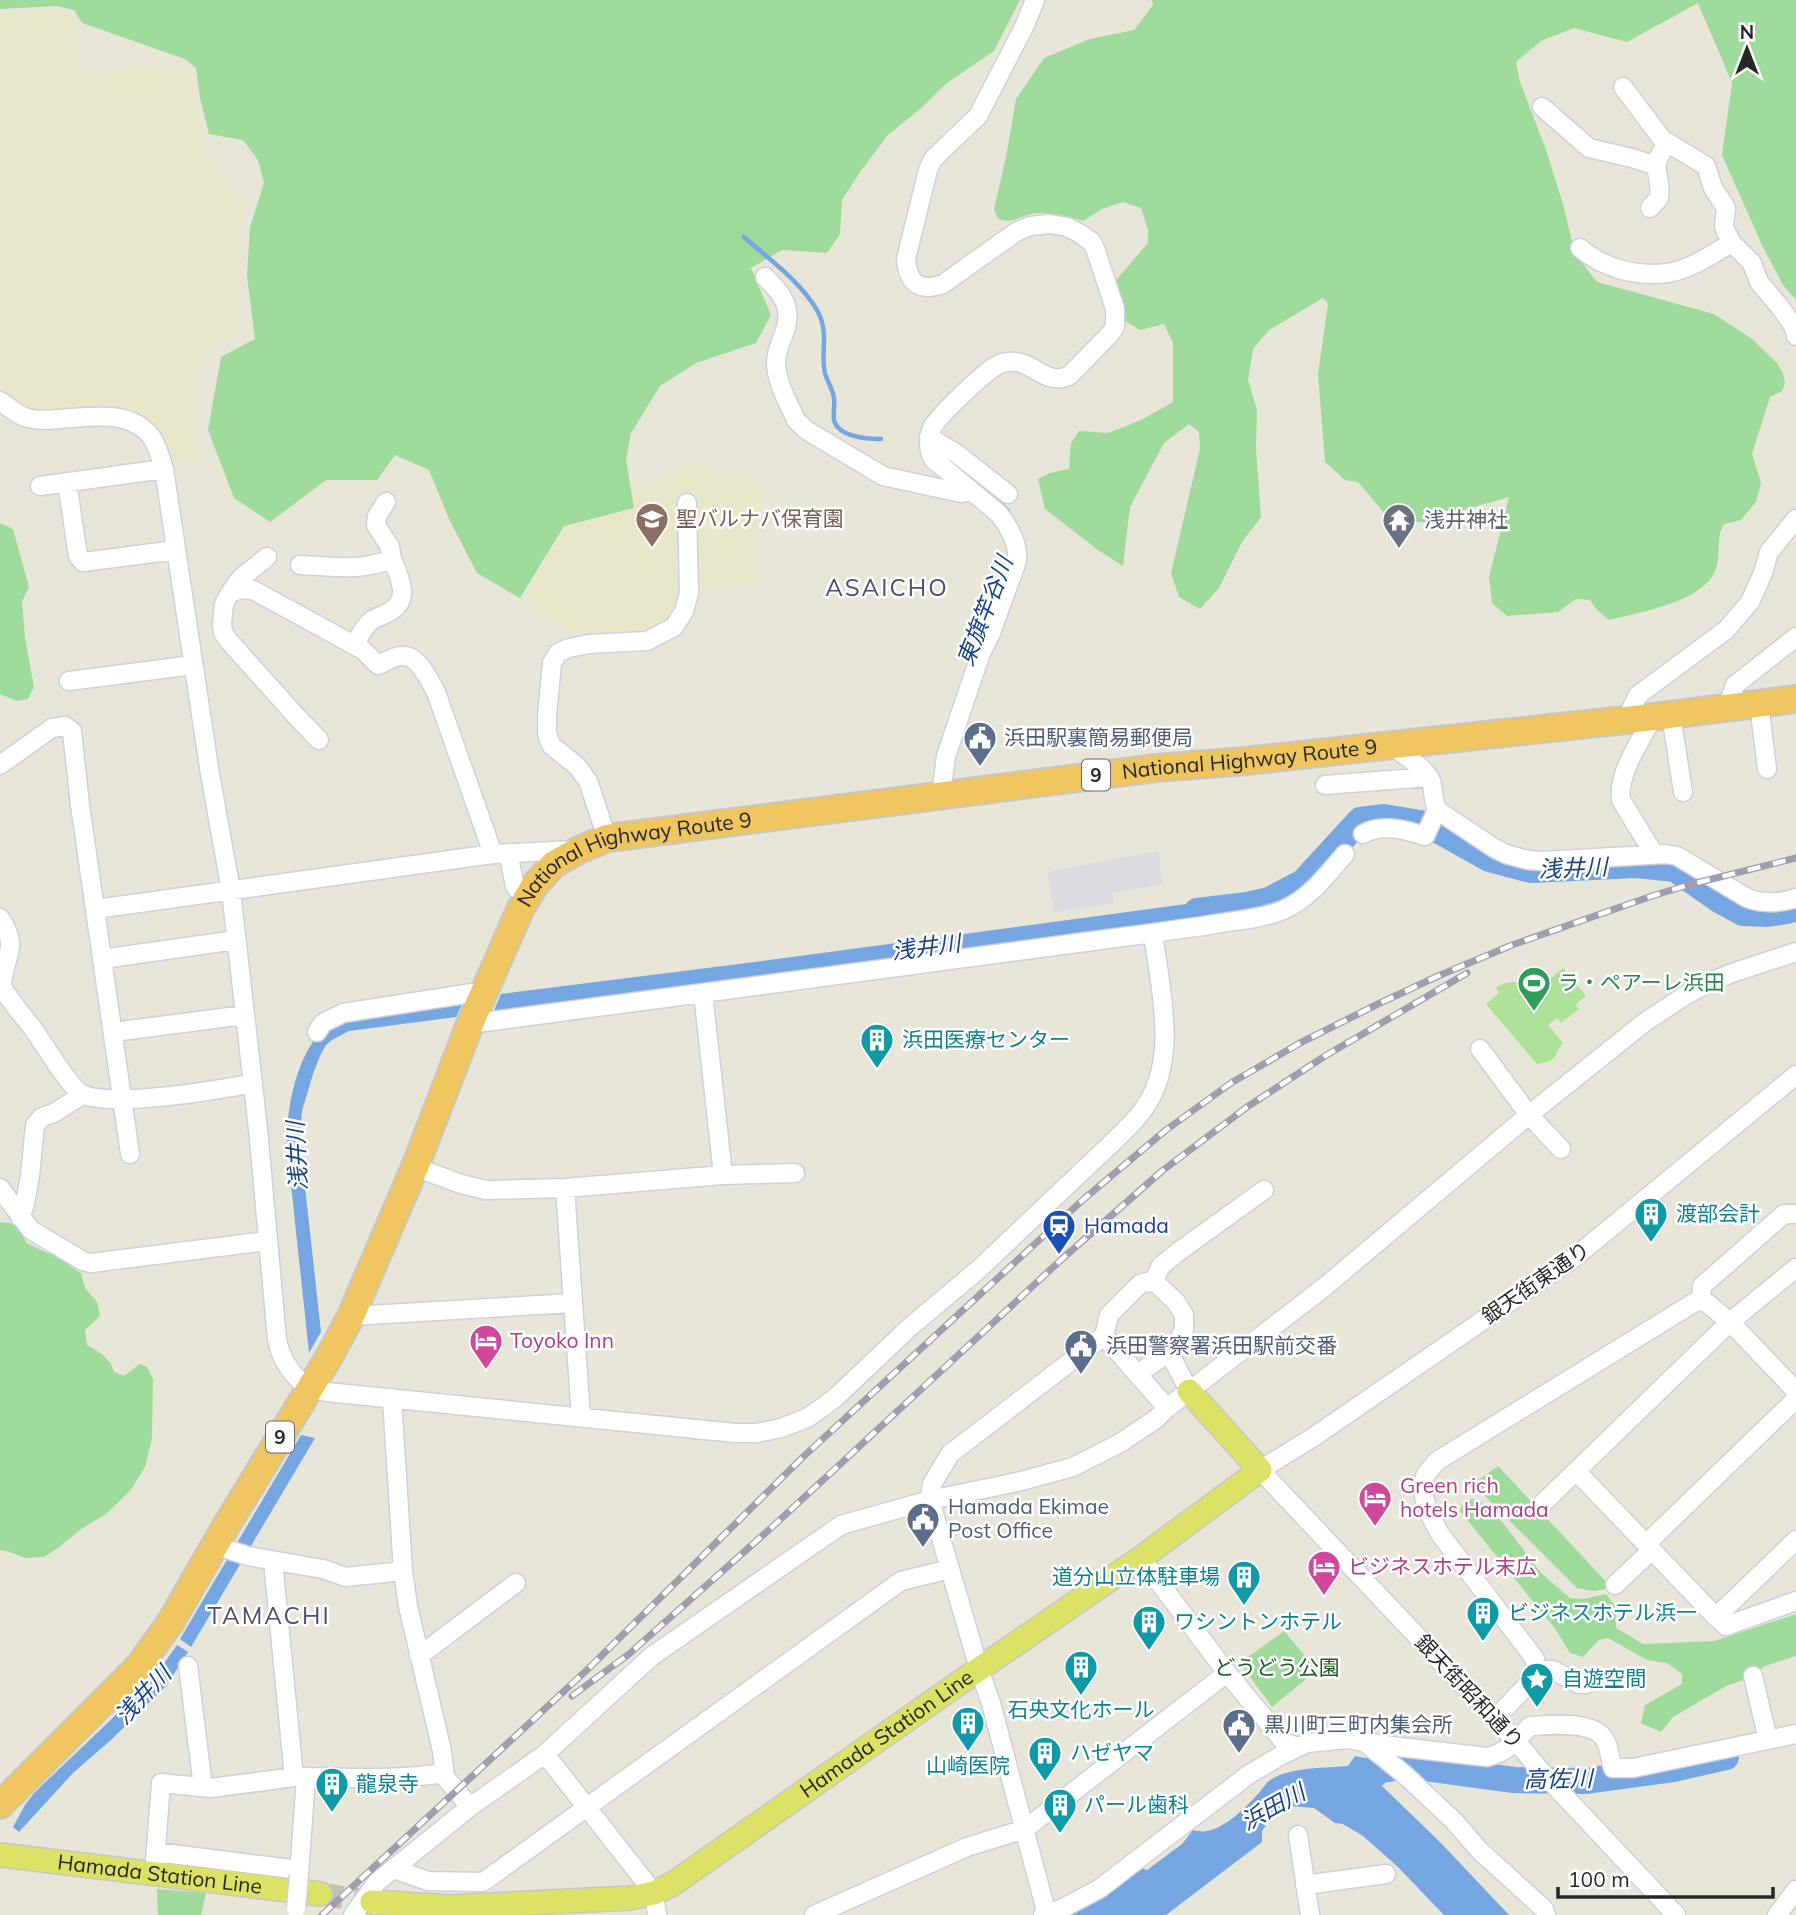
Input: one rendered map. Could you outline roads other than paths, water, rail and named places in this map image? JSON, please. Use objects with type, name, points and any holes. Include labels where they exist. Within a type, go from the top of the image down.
[{"type":"highway","name":"National Highway Route 9","points":[[0,1805],[139,1666],[222,1548],[351,1316],[415,1167],[478,1007],[526,900],[534,886],[554,864],[579,849],[607,838],[1156,768],[1626,720],[1796,699]]},
{"type":"main road","points":[[1189,1391],[1260,1470]]},
{"type":"main road","name":"Hamada Station Line","points":[[372,1902],[451,1907],[630,1898],[655,1904],[686,1875],[979,1668],[1141,1558],[1260,1470]]},
{"type":"main road","name":"Hamada Station Line","points":[[0,1855],[155,1863],[320,1894]]},
{"type":"street","points":[[942,795],[946,756],[1018,554],[1008,525],[999,514],[933,459],[929,437],[941,416],[990,370],[1001,364],[1015,362],[1029,365],[1047,377],[1065,378],[1079,367],[1115,327],[1112,297],[1092,242],[1067,227],[1050,224],[1030,226],[1016,232],[943,284],[933,288],[921,286],[911,280],[907,269],[906,259],[933,159],[978,116],[1035,0]]},
{"type":"street","points":[[1623,87],[1662,139],[1706,166],[1713,188],[1726,208],[1724,226],[1732,243],[1752,262],[1759,282],[1794,327],[1796,336]]},
{"type":"street","points":[[1542,107],[1589,148],[1656,166]]},
{"type":"street","points":[[1650,208],[1660,193],[1656,166],[1658,155],[1668,144]]},
{"type":"street","points":[[1580,248],[1590,257],[1619,269],[1638,273],[1668,273],[1697,262],[1732,243]]},
{"type":"street","points":[[765,277],[780,292],[786,304],[786,329],[776,357],[776,371],[799,424],[883,476],[961,493],[971,491]]},
{"type":"street","points":[[0,401],[29,419],[108,417],[138,424],[151,437],[164,468],[210,774],[231,891],[253,1083],[277,1339],[281,1353],[291,1370],[310,1388],[327,1392],[734,1433],[757,1433],[781,1428],[807,1418],[836,1397],[910,1327],[979,1269],[1131,1124],[1148,1103],[1158,1080],[1164,1054],[1164,1023],[1153,934]]},
{"type":"street","points":[[929,437],[957,454],[1008,494]]},
{"type":"street","points":[[40,486],[164,468]]},
{"type":"street","points":[[67,482],[78,556],[83,562],[176,550]]},
{"type":"street","points":[[354,645],[369,622],[390,612],[400,602],[401,580],[390,547],[376,525],[377,516],[386,502]]},
{"type":"street","points":[[607,838],[588,781],[577,766],[552,746],[547,733],[552,663],[558,653],[569,648],[589,644],[647,641],[674,627],[684,611],[689,593],[687,503]]},
{"type":"street","points":[[1626,720],[1638,695],[1726,630],[1750,602],[1769,552],[1796,519]]},
{"type":"street","points":[[267,557],[241,578],[230,593],[222,613],[223,633],[319,740]]},
{"type":"street","points":[[300,565],[357,568],[374,566],[392,559]]},
{"type":"street","points":[[230,593],[241,589],[262,594],[363,650],[378,665],[399,656],[407,656],[423,670],[436,692],[500,853],[515,886],[526,900]]},
{"type":"street","points":[[1727,708],[1735,685],[1796,637]]},
{"type":"street","points":[[69,681],[193,665]]},
{"type":"street","points":[[1759,704],[1767,769]]},
{"type":"street","points":[[1662,716],[1683,792]]},
{"type":"street","points":[[1654,854],[1621,800],[1620,793],[1625,771],[1662,716]]},
{"type":"street","points":[[0,765],[52,728],[65,726],[72,731],[80,805],[130,1154]]},
{"type":"street","points":[[1363,834],[1375,829],[1396,829],[1425,836],[1433,820],[1426,773],[1391,745]]},
{"type":"street","points":[[1325,785],[1428,777]]},
{"type":"street","points":[[1433,820],[1506,854],[1528,860],[1542,862],[1654,854],[1676,856],[1740,895],[1755,901],[1774,902],[1796,898]]},
{"type":"street","points":[[96,909],[500,853],[579,849]]},
{"type":"street","points":[[317,1031],[323,1023],[343,1013],[703,993],[1153,934],[1260,916],[1282,911],[1298,901],[1315,887],[1345,854]]},
{"type":"street","points":[[3,931],[12,949],[4,969],[2,987],[82,1094]]},
{"type":"street","points":[[102,960],[236,940]]},
{"type":"street","points":[[353,1915],[377,1882],[470,1807],[545,1754],[652,1656],[841,1525],[930,1500],[1073,1467],[1120,1443],[1156,1419],[1322,1289],[1529,1115],[1645,1022],[1686,995],[1732,973],[1796,952]]},
{"type":"street","points":[[703,993],[723,1175]]},
{"type":"street","points":[[114,1032],[245,1015]]},
{"type":"street","points":[[1480,1049],[1529,1115],[1561,1149]]},
{"type":"street","name":"銀天街東通り","points":[[1260,1470],[1315,1436],[1575,1257],[1796,1074]]},
{"type":"street","points":[[20,1217],[30,1176],[35,1125],[42,1117],[54,1113],[82,1094],[123,1100],[253,1083]]},
{"type":"street","points":[[415,1167],[486,1190],[565,1188],[723,1175],[794,1173]]},
{"type":"street","points":[[0,1188],[20,1217],[39,1236],[91,1263],[267,1241]]},
{"type":"street","points":[[565,1188],[581,1417]]},
{"type":"street","points":[[1153,1282],[1161,1266],[1264,1190]]},
{"type":"street","points":[[1701,1301],[1702,1286],[1784,1214],[1796,1214]]},
{"type":"street","points":[[1540,1506],[1730,1322],[1796,1268]]},
{"type":"street","points":[[1137,1374],[1172,1350],[1184,1329],[1184,1315],[1176,1302],[1153,1282],[1140,1284],[1109,1315],[1104,1336],[950,1454],[932,1484],[930,1500],[991,1703],[1045,1915],[1099,1889],[1248,1775],[1307,1743],[1348,1739],[1487,1757],[1499,1755],[1530,1726],[1572,1725],[1593,1729],[1600,1734],[1606,1741],[1613,1768],[1633,1768],[1796,1734]]},
{"type":"street","points":[[1495,1719],[1531,1681],[1536,1670],[1535,1659],[1440,1534],[1428,1514],[1424,1492],[1425,1476],[1437,1461],[1688,1306],[1701,1301],[1730,1322],[1796,1391]]},
{"type":"street","points":[[351,1316],[572,1303]]},
{"type":"street","points":[[1104,1336],[1167,1408]]},
{"type":"street","points":[[1172,1350],[1174,1364],[1189,1391]]},
{"type":"street","points":[[392,1398],[403,1571],[408,1606],[442,1751],[444,1773],[470,1807]]},
{"type":"street","points":[[1615,1586],[1648,1547],[1796,1399]]},
{"type":"street","name":"銀天街昭和通り","points":[[1260,1470],[1676,1915]]},
{"type":"street","points":[[1576,1471],[1726,1626],[1796,1601]]},
{"type":"street","points":[[1716,1617],[1796,1540]]},
{"type":"street","points":[[222,1548],[248,1556],[323,1569],[346,1577],[403,1571]]},
{"type":"street","points":[[1141,1558],[1227,1673],[1284,1742],[1297,1747]]},
{"type":"street","points":[[273,1561],[300,1777],[299,1872],[292,1912]]},
{"type":"street","points":[[394,1869],[428,1881],[483,1882],[901,1581],[950,1569]]},
{"type":"street","points":[[419,1656],[516,1583]]},
{"type":"street","points":[[188,1666],[203,1787]]},
{"type":"street","points":[[1536,1670],[1553,1670],[1579,1684],[1586,1684]]},
{"type":"street","points":[[814,1915],[967,1847],[1025,1829],[1227,1673]]},
{"type":"street","points":[[1752,1676],[1768,1740]]},
{"type":"street","points":[[1365,1742],[1454,1821],[1480,1851],[1544,1909],[1546,1915]]},
{"type":"street","points":[[545,1754],[587,1807],[655,1904]]},
{"type":"street","points":[[299,1872],[155,1863],[161,1783],[211,1787],[300,1777],[424,1777],[444,1773]]},
{"type":"street","points":[[1298,1835],[1310,1915]]},
{"type":"street","points":[[1305,1885],[1386,1874]]},
{"type":"street","points":[[1777,1915],[1796,1889]]},
{"type":"water","points":[[1231,898],[1232,916],[992,945],[493,1013],[501,994]]},
{"type":"water","points":[[465,998],[456,1017],[349,1031],[326,1045],[320,1056],[302,1111],[300,1141],[321,1332],[309,1353],[287,1142],[290,1103],[304,1057],[321,1032],[332,1022]]},
{"type":"water","points":[[301,1435],[315,1438],[191,1647],[180,1639]]},
{"type":"water","points":[[177,1645],[188,1652],[166,1686],[73,1773],[19,1832],[13,1827],[34,1793],[141,1691]]},
{"type":"water","name":"浜田川","points":[[1355,1756],[1377,1760],[1397,1770],[1382,1786],[1509,1915],[1444,1915],[1397,1866],[1363,1836],[1343,1824],[1335,1823],[1314,1808],[1289,1806],[1262,1831],[1262,1842],[1166,1915],[1070,1915],[1094,1902],[1140,1868],[1147,1870],[1182,1844],[1193,1830],[1211,1830],[1228,1822],[1272,1779],[1299,1770],[1348,1766]]},
{"type":"waterway","name":"東旗竿谷川","points":[[744,237],[793,280],[817,310],[823,327],[824,365],[833,395],[834,420],[837,426],[854,436],[881,439]]},
{"type":"waterway","name":"東旗竿谷川","points":[[955,463],[982,488]]},
{"type":"waterway","name":"東旗竿谷川","points":[[994,498],[1008,511]]},
{"type":"waterway","name":"浅井川","points":[[1197,911],[1269,900],[1303,882],[1360,820],[1384,817],[1420,823],[1489,859],[1531,870],[1636,865],[1675,869],[1719,900],[1743,913],[1767,914],[1796,908]]},
{"type":"waterway","name":"高佐川","points":[[1372,1771],[1410,1766],[1514,1780],[1585,1781],[1673,1769],[1726,1757]]},
{"type":"tunnel","points":[[320,1894],[372,1902]]},
{"type":"railway","points":[[322,1915],[588,1669],[803,1457],[1085,1198],[1166,1130],[1231,1083],[1300,1043],[1378,1004],[1512,945],[1652,896],[1796,858]]},
{"type":"railway","points":[[572,1696],[629,1654],[771,1528],[1062,1259],[1162,1171],[1247,1107],[1325,1056],[1467,973]]},
{"type":"place","name":"聖バルナバ保育園","points":[[652,549]]},
{"type":"place","name":"浅井神社","points":[[1399,550]]},
{"type":"place","name":"浜田駅裏簡易郵便局","points":[[980,768]]},
{"type":"place","name":"ラ・ペアーレ浜田","points":[[1534,1013]]},
{"type":"place","name":"浜田医療センター","points":[[877,1070]]},
{"type":"place","name":"渡部会計","points":[[1651,1244]]},
{"type":"place","name":"Hamada","points":[[1059,1256]]},
{"type":"place","name":"Toyoko Inn","points":[[486,1371]]},
{"type":"place","name":"浜田警察署浜田駅前交番","points":[[1081,1376]]},
{"type":"place","name":"Green rich hotels Hamada","points":[[1375,1528]]},
{"type":"place","name":"Hamada Ekimae Post Office","points":[[923,1549]]},
{"type":"place","name":"ビジネスホテル末広","points":[[1324,1597]]},
{"type":"place","name":"道分山立体駐車場","points":[[1244,1607]]},
{"type":"place","name":"ビジネスホテル浜一","points":[[1483,1643]]},
{"type":"place","name":"ワシントンホテル","points":[[1149,1652]]},
{"type":"place","name":"石央文化ホール","points":[[1081,1697]]},
{"type":"place","name":"自遊空間","points":[[1537,1709]]},
{"type":"place","name":"山崎医院","points":[[968,1753]]},
{"type":"place","name":"黒川町三町内集会所","points":[[1239,1755]]},
{"type":"place","name":"ハゼヤマ","points":[[1045,1783]]},
{"type":"place","name":"龍泉寺","points":[[332,1814]]},
{"type":"place","name":"パール歯科","points":[[1060,1835]]},
{"type":"district","name":"ASAICHO","points":[[887,588]]},
{"type":"district","name":"TAMACHI","points":[[269,1616]]},
{"type":"park label","name":"どうどう公園","points":[[1277,1668]]}]
